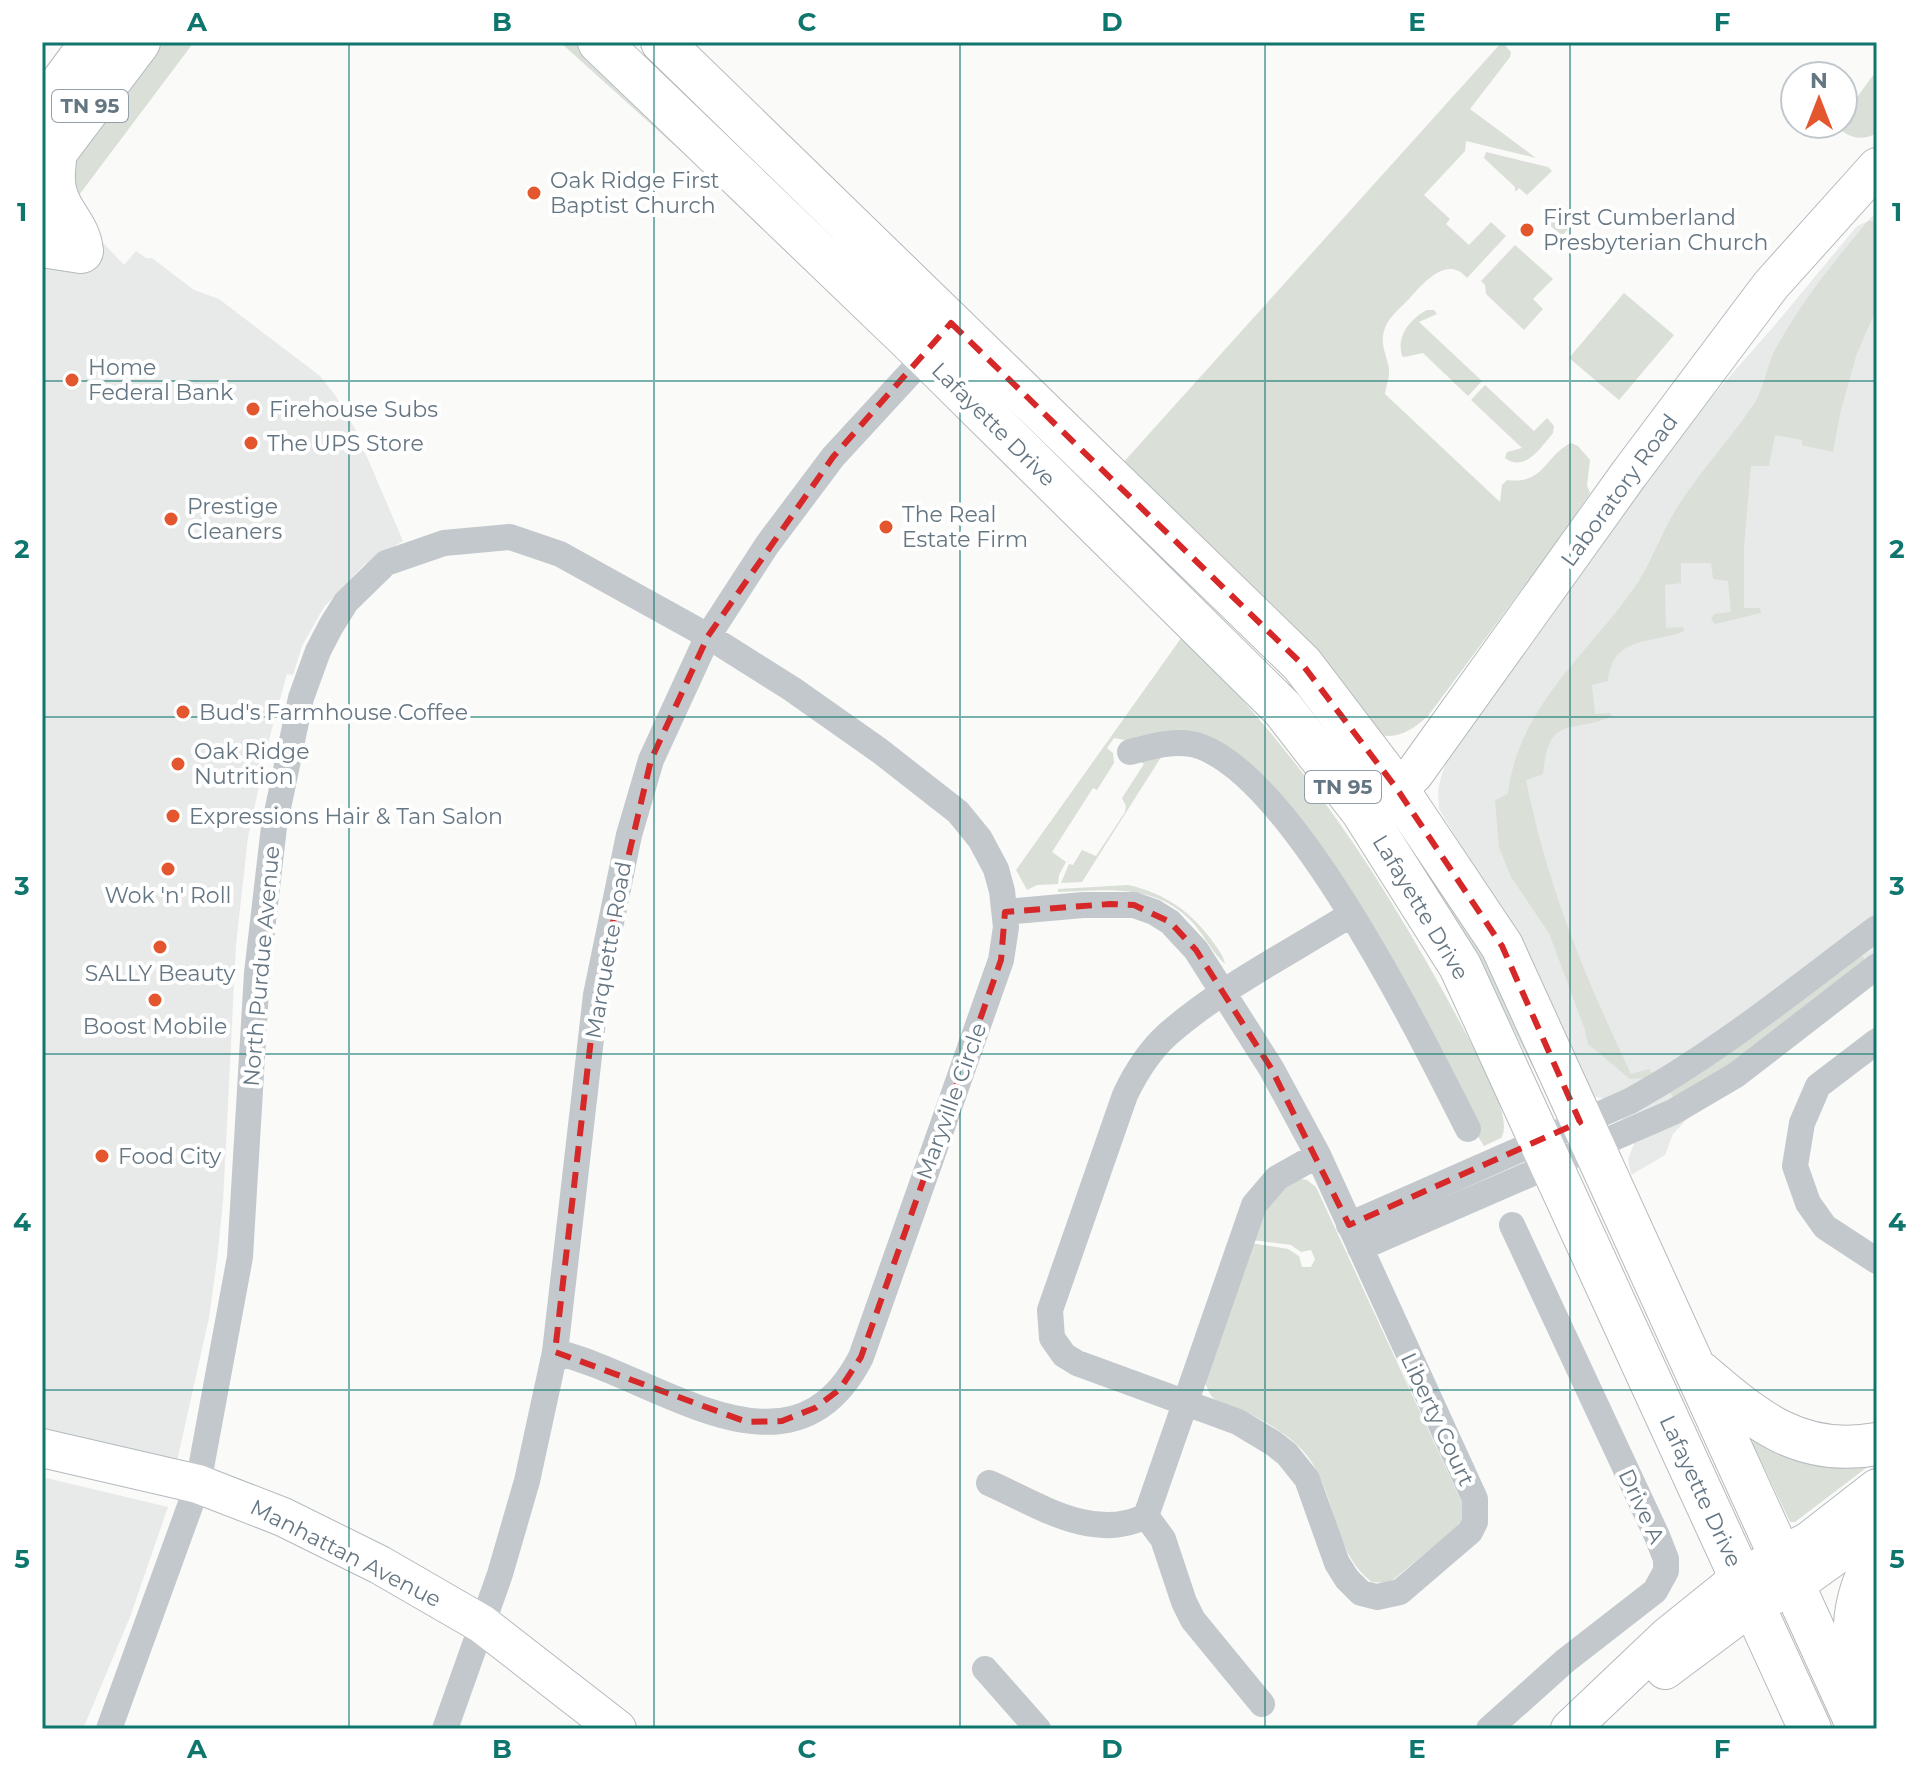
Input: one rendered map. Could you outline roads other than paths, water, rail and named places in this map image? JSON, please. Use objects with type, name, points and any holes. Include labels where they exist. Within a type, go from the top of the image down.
[{"type":"highway","name":"TN 95","points":[[42,111],[93,42]]},
{"type":"highway","name":"TN 95","points":[[49,160],[138,42]]},
{"type":"highway","points":[[42,245],[81,251],[80,235],[57,202],[49,160]]},
{"type":"main road","name":"Lafayette Drive","points":[[599,42],[926,356],[1282,708],[1362,811],[1460,966],[1810,1729]]},
{"type":"main road","name":"Lafayette Drive","points":[[662,42],[1302,664],[1397,789],[1502,946],[1859,1729]]},
{"type":"main road","points":[[926,356],[951,323]]},
{"type":"main road","points":[[1691,1364],[1746,1412],[1775,1430],[1803,1442],[1830,1447],[1877,1444]]},
{"type":"main road","points":[[1877,1557],[1861,1593],[1854,1654],[1856,1673],[1877,1723]]},
{"type":"street","name":"Laboratory Road","points":[[1362,811],[1414,774],[1629,474],[1771,285],[1877,167]]},
{"type":"street","name":"Marquette Road","points":[[445,1729],[500,1574],[527,1481],[555,1352],[596,995],[629,835],[651,760],[708,636],[776,533],[833,457],[926,356]]},
{"type":"street","name":"North Purdue Avenue","points":[[109,1729],[198,1484],[240,1257],[255,988],[274,827],[301,698],[331,626],[346,602],[386,563],[444,543],[510,537],[560,554],[708,636]]},
{"type":"street","name":"Maryville Circle","points":[[555,1352],[630,1378],[724,1417],[747,1422],[765,1423],[797,1418],[840,1389],[861,1357],[1005,943],[1005,912],[996,869],[980,839],[958,812],[880,751],[792,689],[708,636]]},
{"type":"street","points":[[1130,752],[1163,743],[1199,745],[1237,768],[1275,807],[1301,840],[1350,915],[1430,1054],[1468,1129]]},
{"type":"street","name":"Liberty Court","points":[[1005,912],[1110,904],[1134,905],[1154,912],[1170,922],[1196,950],[1225,993],[1271,1068],[1318,1155],[1475,1499],[1477,1510],[1470,1532],[1400,1592],[1377,1597],[1361,1593],[1347,1579],[1337,1563],[1307,1479],[1287,1454],[1238,1422],[1077,1363],[1064,1355],[1052,1338],[1050,1310],[1125,1095],[1137,1070],[1167,1035],[1225,993]]},
{"type":"street","points":[[1225,993],[1350,915]]},
{"type":"street","points":[[1586,1135],[1630,1101],[1740,1032],[1877,928]]},
{"type":"street","points":[[1354,1237],[1586,1135],[1673,1112],[1736,1075],[1877,966]]},
{"type":"street","points":[[1877,1041],[1818,1086],[1802,1123],[1795,1166],[1808,1203],[1825,1227],[1877,1261]]},
{"type":"street","points":[[989,1483],[1093,1526],[1121,1526],[1146,1516],[1254,1205],[1277,1178],[1318,1155]]},
{"type":"street","name":"Drive A","points":[[1489,1729],[1565,1661],[1655,1591],[1666,1571],[1666,1559],[1657,1536],[1512,1225]]},
{"type":"street","name":"Manhattan Avenue","points":[[42,1448],[198,1484],[283,1517],[380,1565],[482,1624],[617,1729]]},
{"type":"street","points":[[1787,1572],[1809,1541],[1877,1488]]},
{"type":"street","points":[[1146,1516],[1163,1539],[1193,1620],[1262,1704]]},
{"type":"street","points":[[1570,1729],[1668,1636],[1746,1591],[1877,1526]]},
{"type":"street","points":[[1587,1729],[1746,1591]]},
{"type":"street","points":[[985,1669],[1038,1729]]},
{"type":"place","name":"Oak Ridge First Baptist Church","points":[[534,193]]},
{"type":"place","name":"First Cumberland Presbyterian Church","points":[[1527,230]]},
{"type":"place","name":"Home Federal Bank","points":[[72,380]]},
{"type":"place","name":"Firehouse Subs","points":[[253,409]]},
{"type":"place","name":"The UPS Store","points":[[251,443]]},
{"type":"place","name":"Prestige Cleaners","points":[[171,519]]},
{"type":"place","name":"The Real Estate Firm","points":[[886,527]]},
{"type":"place","name":"Bud's Farmhouse Coffee","points":[[183,712]]},
{"type":"place","name":"Oak Ridge Nutrition","points":[[178,764]]},
{"type":"place","name":"Expressions Hair & Tan Salon","points":[[173,816]]},
{"type":"place","name":"Wok 'n' Roll","points":[[168,869]]},
{"type":"place","name":"SALLY Beauty","points":[[160,947]]},
{"type":"place","name":"Boost Mobile","points":[[155,1000]]},
{"type":"place","name":"Food City","points":[[102,1156]]}]
